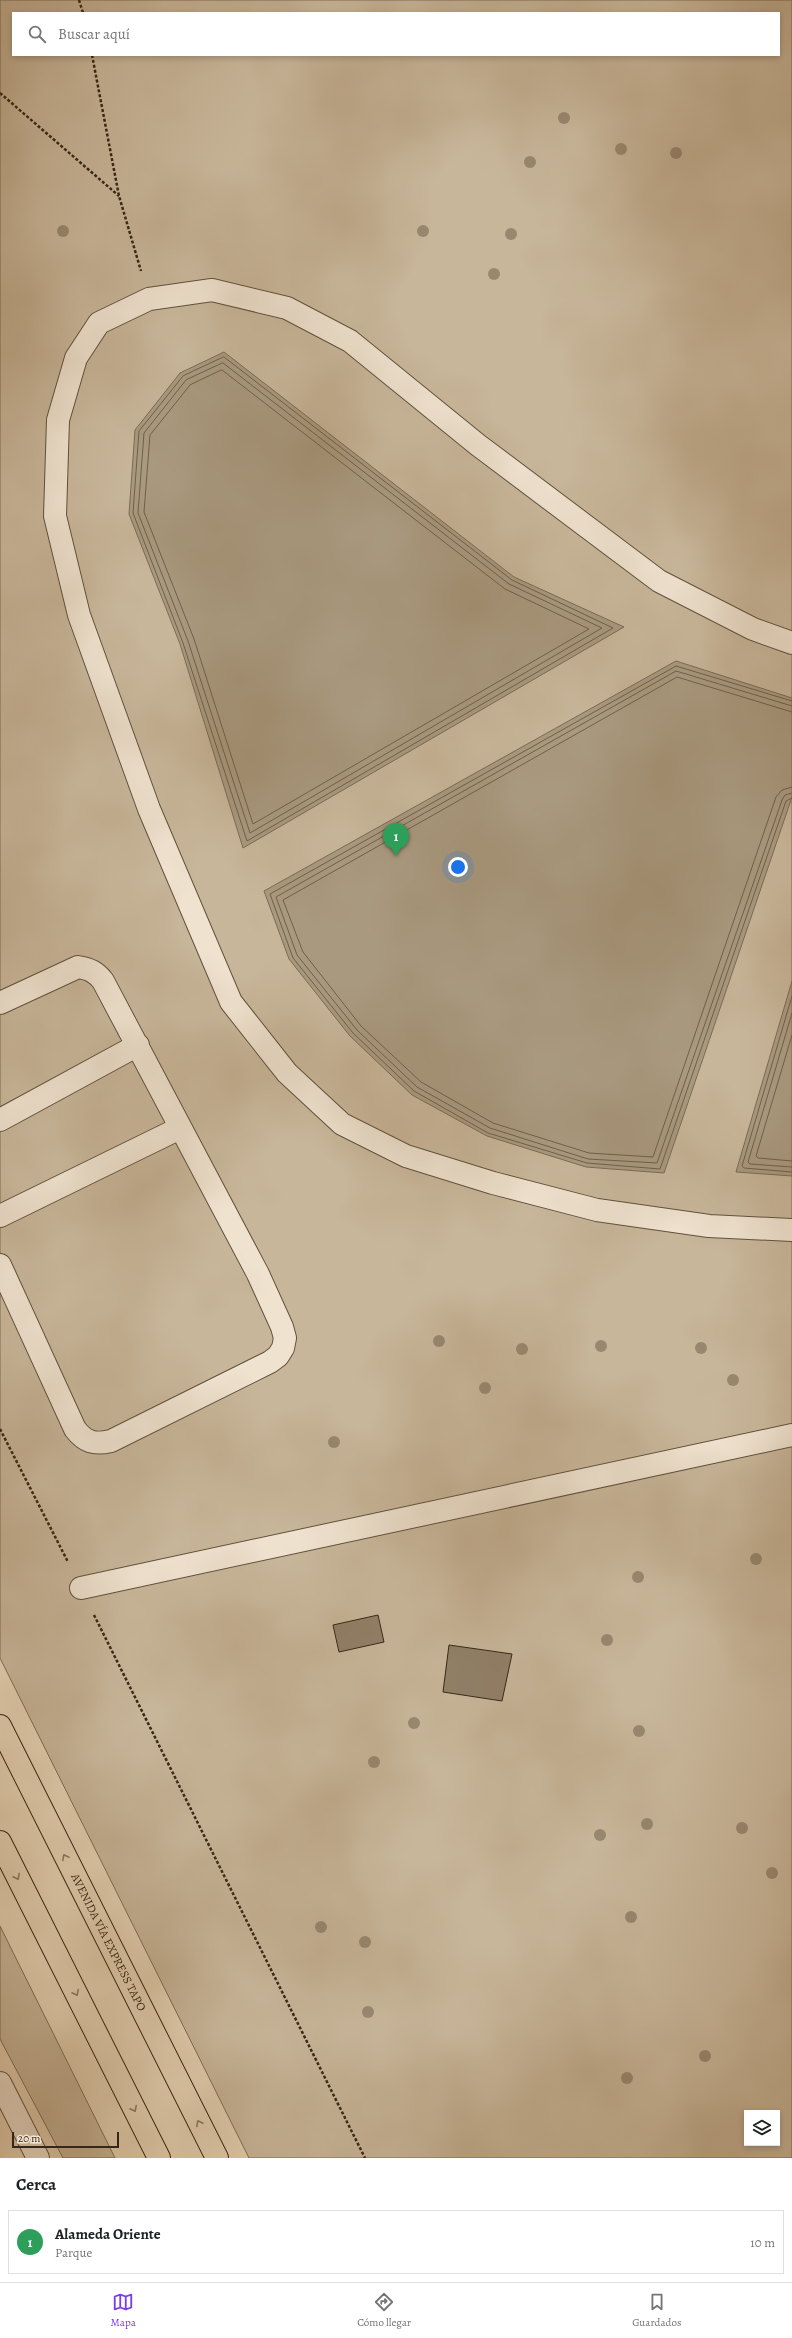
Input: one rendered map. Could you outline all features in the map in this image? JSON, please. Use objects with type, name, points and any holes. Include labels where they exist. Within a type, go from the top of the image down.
[{"type":"main road","name":"AVENIDA VÍA EXPRESS TAPO","points":[[0,1726],[216,2158]]},
{"type":"main road","points":[[0,1842],[159,2158]]},
{"type":"lane","points":[[792,643],[753,629],[659,581],[478,445],[350,341],[287,308],[212,290],[149,299],[99,323],[76,358],[58,420],[55,516],[79,615],[149,809],[231,1002],[287,1073],[342,1124],[406,1156],[493,1184],[597,1210],[709,1226],[792,1230]]},
{"type":"lane","points":[[0,1004],[78,967],[88,968],[97,974],[103,981],[258,1274],[282,1327],[285,1338],[283,1348],[274,1359],[111,1441],[101,1444],[90,1443],[75,1429],[0,1265]]},
{"type":"lane","points":[[0,1120],[138,1045]]},
{"type":"lane","points":[[0,1216],[180,1128]]},
{"type":"lane","points":[[80,1588],[792,1435]]},
{"type":"lane","points":[[0,2083],[38,2158]]},
{"type":"path","points":[[79,0],[83,12]]},
{"type":"path","points":[[92,56],[119,196],[149,299]]},
{"type":"path","points":[[0,93],[119,196]]},
{"type":"path","points":[[0,1429],[365,2158]]},
{"type":"shaded area","points":[[0,0],[792,0],[792,2158],[249,2158],[0,1658]]},
{"type":"shaded area","points":[[0,1926],[115,2158],[63,2158],[0,2039]]},
{"type":"water","points":[[224,352],[514,577],[624,627],[243,848],[180,644],[129,514],[135,430],[180,373]]},
{"type":"water","points":[[676,661],[792,698],[792,797],[664,1173],[586,1167],[487,1136],[412,1095],[350,1036],[289,959],[264,891]]},
{"type":"water","points":[[792,981],[792,1176],[736,1172]]},
{"type":"building","points":[[378,1615],[384,1642],[339,1652],[333,1625]]},
{"type":"building","points":[[449,1645],[512,1654],[502,1701],[443,1692]]},
{"type":"place","name":"Alameda Oriente","points":[[396,856]]}]
